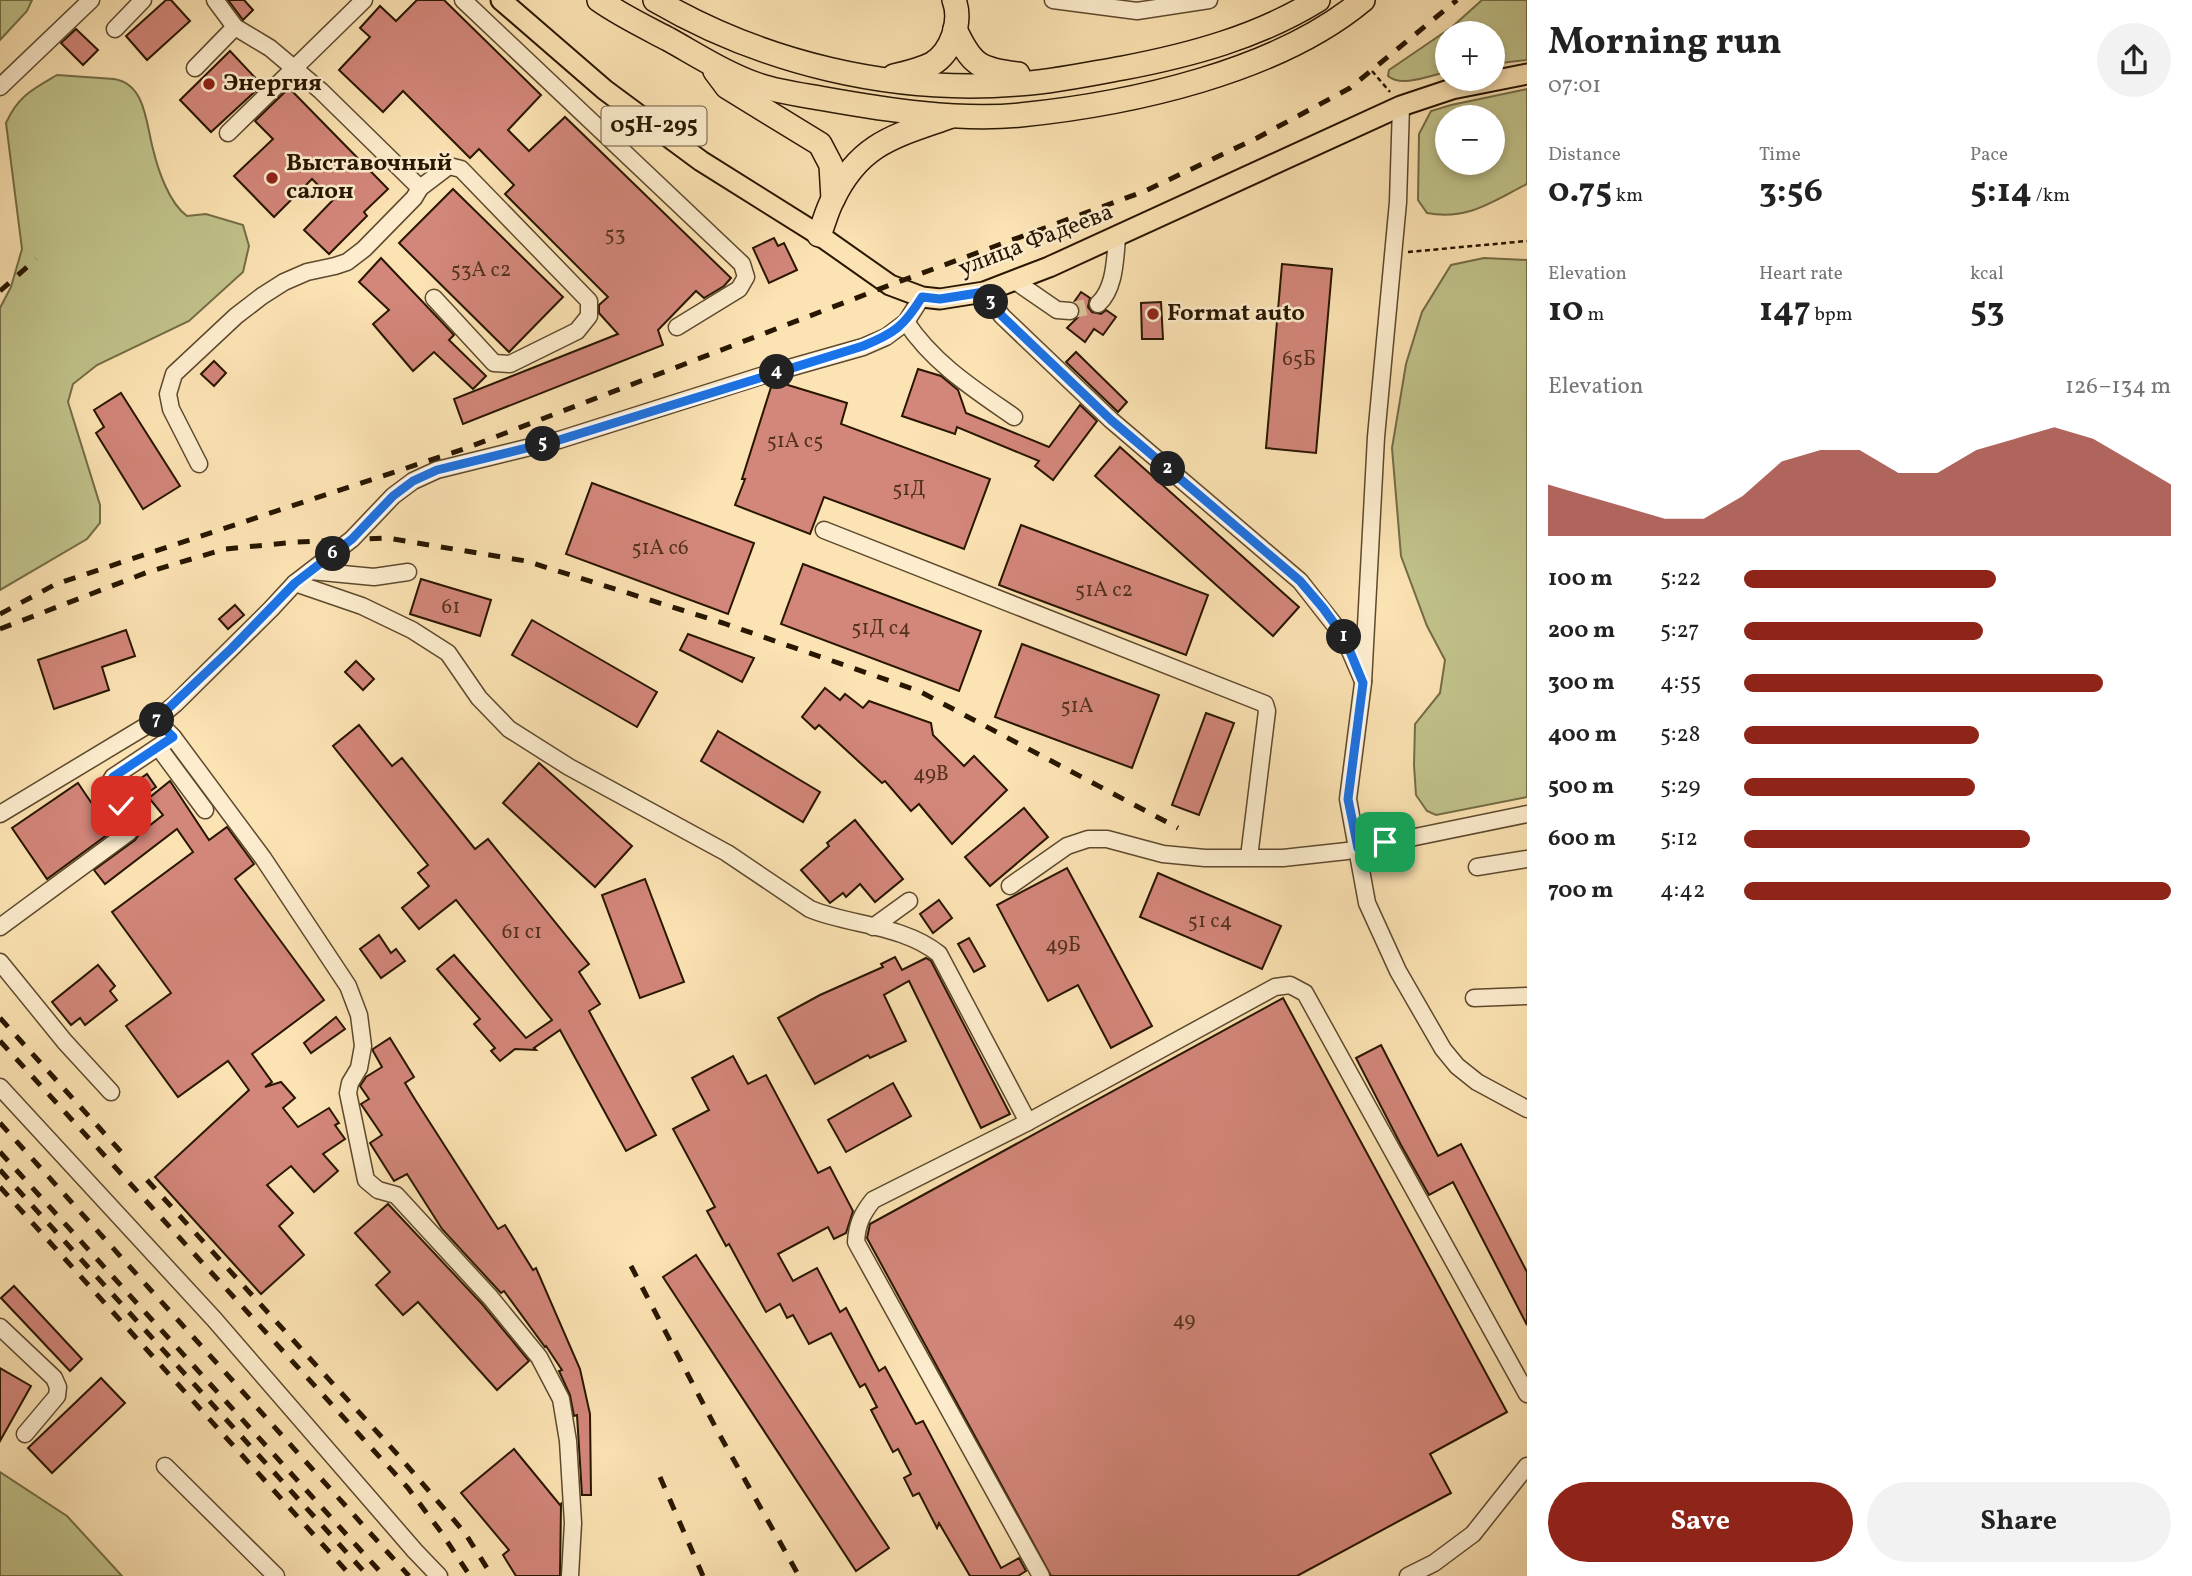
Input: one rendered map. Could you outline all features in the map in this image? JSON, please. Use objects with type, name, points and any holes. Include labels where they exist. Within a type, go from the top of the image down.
[{"type":"highway","points":[[599,0],[709,62],[758,85],[873,108],[956,115],[1019,115],[1130,98],[1192,84],[1282,50],[1334,22],[1363,0]]},
{"type":"highway","points":[[655,0],[718,34],[823,68],[878,80],[968,86],[1017,85],[1061,79],[1179,57],[1270,26],[1318,0]]},
{"type":"highway","points":[[878,80],[930,65],[948,47],[958,11],[954,0]]},
{"type":"highway","points":[[955,29],[966,52],[978,66],[995,72],[1061,79]]},
{"type":"highway","name":"05Н-295","points":[[709,62],[727,87],[820,144],[831,165],[832,200]]},
{"type":"highway","name":"05Н-295","points":[[819,234],[832,200],[865,154],[889,138],[956,115]]},
{"type":"main road","name":"улица Фадеева","points":[[501,0],[605,90],[701,161],[819,234],[890,285],[922,297],[940,299],[984,292],[1015,281],[1117,238],[1401,106],[1452,89],[1527,74]]},
{"type":"street","points":[[0,87],[91,0]]},
{"type":"street","points":[[115,29],[143,0]]},
{"type":"street","points":[[215,0],[235,27],[270,48],[321,91],[420,188]]},
{"type":"street","points":[[228,133],[364,0]]},
{"type":"street","points":[[463,0],[743,264],[746,277],[739,289],[677,327]]},
{"type":"street","points":[[1053,0],[1137,11],[1209,0]]},
{"type":"street","points":[[195,68],[235,27]]},
{"type":"street","points":[[1401,106],[1398,202],[1376,437],[1363,683],[1348,799],[1367,903],[1392,961],[1443,1049],[1457,1066],[1477,1082],[1527,1109]]},
{"type":"street","points":[[199,464],[171,409],[169,394],[174,374],[236,316],[262,296],[307,272],[347,262],[364,249],[414,198],[420,188],[450,166],[461,169],[589,301],[589,316],[577,331],[510,364],[494,363],[434,298]]},
{"type":"street","points":[[1098,304],[1106,294],[1114,271],[1117,238]]},
{"type":"street","points":[[1015,281],[1057,310],[1070,311]]},
{"type":"street","points":[[984,292],[1002,316],[1111,420],[1300,581],[1344,637],[1363,683]]},
{"type":"street","points":[[1,812],[156,720],[262,619],[295,583],[352,539],[393,496],[413,481],[437,470],[559,440],[863,346],[886,337],[906,322],[922,297]]},
{"type":"street","points":[[906,322],[920,343],[951,373],[1014,417]]},
{"type":"street","points":[[824,530],[1265,705],[1267,711],[1249,857]]},
{"type":"street","points":[[310,571],[374,577],[408,572]]},
{"type":"street","points":[[295,583],[362,607],[412,630],[448,653],[480,698],[509,729],[569,766],[727,853],[810,909],[893,932],[928,945],[939,954],[1028,1122]]},
{"type":"street","points":[[156,720],[173,737],[263,858],[348,986],[359,1015],[363,1046],[359,1068],[350,1083],[349,1103],[366,1180],[378,1190],[396,1195],[490,1297],[539,1357],[561,1399],[568,1441],[573,1523],[570,1576]]},
{"type":"street","points":[[0,927],[130,832],[131,822],[110,782],[113,777],[173,737]]},
{"type":"street","points":[[159,748],[205,810]]},
{"type":"street","points":[[1010,886],[1068,846],[1088,839],[1107,839],[1163,854],[1283,858],[1358,848],[1527,814]]},
{"type":"street","points":[[1477,867],[1527,859]]},
{"type":"street","points":[[873,928],[909,901]]},
{"type":"street","points":[[0,962],[65,1042],[111,1092]]},
{"type":"street","points":[[1041,1576],[856,1242],[856,1230],[861,1214],[873,1200],[1028,1122],[1275,987],[1290,985],[1305,993],[1527,1394]]},
{"type":"street","points":[[1474,998],[1527,996]]},
{"type":"street","points":[[0,1087],[214,1319],[439,1576]]},
{"type":"street","points":[[0,1327],[54,1378],[58,1387],[57,1396],[25,1434]]},
{"type":"street","points":[[165,1466],[276,1576]]},
{"type":"street","points":[[1408,1576],[1434,1563],[1473,1534],[1527,1466]]},
{"type":"path","points":[[1372,71],[1401,106]]},
{"type":"path","points":[[1393,253],[1527,242]]},
{"type":"green space","points":[[0,0],[32,0],[27,11],[0,40]]},
{"type":"green space","points":[[1482,0],[1527,0],[1527,60],[1505,63],[1505,21],[1459,21]]},
{"type":"green space","points":[[1435,39],[1435,75],[1401,81],[1388,76],[1389,70]]},
{"type":"green space","points":[[57,75],[114,79],[125,82],[133,89],[143,106],[165,186],[175,203],[187,216],[206,214],[243,225],[249,246],[243,272],[189,321],[97,365],[73,384],[68,402],[100,505],[100,523],[87,539],[0,590],[0,308],[11,287],[22,249],[6,123],[21,100],[33,89]]},
{"type":"green space","points":[[1527,89],[1527,184],[1467,212],[1441,215],[1427,213],[1418,200],[1419,134],[1431,111],[1435,110],[1435,175],[1505,175],[1505,105],[1451,105]]},
{"type":"green space","points":[[1484,258],[1527,260],[1527,797],[1436,815],[1427,811],[1416,795],[1415,724],[1440,693],[1445,660],[1427,626],[1401,556],[1392,448],[1406,364],[1422,312],[1451,265]]},
{"type":"green space","points":[[0,1472],[67,1516],[122,1576],[0,1576]]},
{"type":"building","points":[[166,0],[171,0],[190,21],[147,60],[126,36]]},
{"type":"building","points":[[228,0],[244,0],[253,10],[243,20]]},
{"type":"building","points":[[417,0],[444,0],[541,95],[508,130],[529,151],[565,117],[731,278],[724,286],[704,298],[696,291],[658,330],[663,345],[463,424],[454,399],[618,334],[599,313],[599,305],[608,297],[505,194],[514,185],[479,149],[470,158],[403,91],[383,112],[339,70],[370,37],[360,28],[380,6],[396,21]]},
{"type":"building","points":[[76,29],[98,50],[83,65],[61,43]]},
{"type":"building","points":[[230,51],[262,85],[211,132],[180,100]]},
{"type":"building","points":[[289,88],[388,189],[364,212],[367,216],[329,254],[304,230],[333,200],[312,179],[274,217],[234,176],[273,139],[255,121]]},
{"type":"building","points":[[453,189],[563,297],[509,352],[399,243]]},
{"type":"building","points":[[774,238],[778,246],[784,243],[797,270],[769,283],[753,248]]},
{"type":"building","points":[[381,258],[454,335],[449,340],[486,376],[473,389],[434,352],[413,371],[373,324],[389,310],[359,282]]},
{"type":"building","points":[[1282,264],[1332,269],[1316,453],[1266,448]]},
{"type":"building","points":[[1081,292],[1090,298],[1088,307],[1092,312],[1101,314],[1106,310],[1116,317],[1103,335],[1094,329],[1085,342],[1067,328],[1079,316],[1080,307],[1074,302]]},
{"type":"building","points":[[1161,302],[1163,339],[1142,339],[1141,303]]},
{"type":"building","points":[[1076,352],[1127,402],[1118,412],[1066,362]]},
{"type":"building","points":[[214,361],[226,373],[214,386],[201,374]]},
{"type":"building","points":[[918,369],[941,376],[958,390],[966,413],[1049,447],[1080,405],[1097,421],[1053,480],[1035,466],[1039,461],[957,427],[955,434],[902,416]]},
{"type":"building","points":[[778,382],[847,403],[841,424],[990,479],[964,549],[824,497],[810,534],[735,505],[772,384]]},
{"type":"building","points":[[121,393],[180,486],[143,509],[96,433],[104,427],[94,410]]},
{"type":"building","points":[[1120,447],[1299,607],[1273,636],[1095,476]]},
{"type":"building","points":[[592,483],[754,543],[728,614],[566,554]]},
{"type":"building","points":[[1021,525],[1208,595],[1186,655],[999,585]]},
{"type":"building","points":[[803,564],[981,631],[959,691],[781,624]]},
{"type":"building","points":[[421,579],[491,600],[480,636],[410,614]]},
{"type":"building","points":[[235,605],[244,615],[228,629],[219,619]]},
{"type":"building","points":[[532,620],[657,692],[637,727],[512,655]]},
{"type":"building","points":[[126,630],[135,656],[102,667],[109,690],[54,709],[38,660]]},
{"type":"building","points":[[688,634],[754,658],[742,682],[680,650]]},
{"type":"building","points":[[1022,644],[1159,695],[1132,768],[995,717]]},
{"type":"building","points":[[356,661],[374,679],[363,690],[345,672]]},
{"type":"building","points":[[825,688],[840,700],[845,694],[863,708],[869,701],[931,723],[933,735],[964,766],[974,756],[1007,790],[952,844],[919,804],[911,811],[885,781],[882,783],[819,725],[815,729],[802,717]]},
{"type":"building","points":[[1206,713],[1234,723],[1199,815],[1172,805]]},
{"type":"building","points":[[359,725],[392,766],[402,758],[475,849],[488,839],[589,964],[579,972],[600,1004],[589,1011],[656,1135],[626,1151],[560,1030],[534,1048],[536,1050],[515,1049],[500,1061],[491,1051],[495,1048],[474,1024],[480,1019],[437,969],[454,955],[526,1038],[552,1020],[456,900],[419,929],[402,908],[429,886],[418,873],[428,865],[333,746]]},
{"type":"building","points":[[718,731],[820,792],[803,822],[701,761]]},
{"type":"building","points":[[539,763],[632,846],[595,887],[503,803]]},
{"type":"building","points":[[147,774],[156,787],[143,796],[134,783]]},
{"type":"building","points":[[170,781],[209,840],[227,827],[254,864],[235,879],[324,1000],[252,1054],[272,1082],[265,1087],[281,1082],[295,1098],[283,1108],[298,1127],[329,1108],[339,1123],[335,1125],[345,1139],[323,1154],[338,1171],[314,1192],[291,1166],[267,1185],[293,1213],[279,1226],[304,1255],[261,1294],[155,1177],[249,1090],[228,1061],[178,1097],[126,1026],[171,993],[112,912],[193,852],[177,829],[105,884],[94,870],[163,815],[149,798]]},
{"type":"building","points":[[78,783],[111,832],[47,879],[12,828]]},
{"type":"building","points":[[1024,808],[1048,837],[990,886],[965,857]]},
{"type":"building","points":[[855,820],[903,879],[875,902],[860,884],[846,897],[843,893],[830,903],[801,870],[829,846],[827,843]]},
{"type":"building","points":[[1067,868],[1152,1026],[1111,1048],[1078,985],[1048,1001],[997,905]]},
{"type":"building","points":[[1158,873],[1281,926],[1262,969],[1140,917]]},
{"type":"building","points":[[645,879],[684,982],[640,998],[602,895]]},
{"type":"building","points":[[939,900],[952,918],[933,933],[920,914]]},
{"type":"building","points":[[379,935],[391,953],[396,949],[405,961],[381,978],[360,949]]},
{"type":"building","points":[[969,938],[985,966],[974,972],[958,944]]},
{"type":"building","points":[[895,957],[902,970],[926,958],[931,961],[1010,1114],[981,1128],[909,981],[884,995],[906,1041],[870,1058],[868,1055],[815,1084],[778,1018],[820,995],[883,967],[881,964]]},
{"type":"building","points":[[98,965],[115,986],[110,991],[117,1000],[85,1025],[80,1018],[71,1025],[52,1002]]},
{"type":"building","points":[[1283,998],[1507,1412],[1430,1454],[1451,1493],[1297,1576],[1051,1576],[867,1238],[870,1224]]},
{"type":"building","points":[[336,1017],[345,1029],[311,1053],[304,1043]]},
{"type":"building","points":[[390,1038],[414,1077],[405,1083],[416,1101],[498,1229],[505,1225],[533,1270],[536,1268],[580,1369],[590,1414],[591,1495],[582,1495],[577,1415],[574,1416],[570,1395],[559,1371],[562,1370],[504,1291],[501,1293],[442,1229],[407,1174],[394,1181],[370,1143],[382,1135],[361,1104],[369,1099],[360,1086],[366,1077],[382,1067],[373,1049]]},
{"type":"building","points":[[1381,1045],[1438,1156],[1461,1144],[1527,1272],[1527,1325],[1453,1182],[1429,1195],[1401,1145],[1356,1058]]},
{"type":"building","points":[[733,1056],[748,1084],[766,1075],[818,1173],[830,1167],[853,1211],[846,1233],[834,1239],[828,1227],[778,1254],[793,1281],[817,1268],[840,1312],[846,1308],[879,1371],[885,1367],[916,1424],[923,1421],[1001,1568],[1019,1558],[1026,1571],[1018,1576],[970,1576],[939,1523],[937,1528],[919,1493],[913,1496],[904,1478],[911,1474],[898,1449],[893,1452],[871,1410],[877,1407],[865,1384],[860,1387],[831,1333],[809,1344],[793,1315],[787,1318],[780,1304],[766,1312],[729,1244],[726,1246],[707,1211],[715,1207],[673,1129],[709,1110],[692,1078]]},
{"type":"building","points":[[893,1083],[911,1116],[846,1152],[828,1120]]},
{"type":"building","points":[[388,1204],[482,1304],[529,1361],[497,1390],[418,1302],[403,1315],[376,1285],[390,1272],[355,1233]]},
{"type":"building","points":[[696,1255],[889,1548],[856,1571],[663,1277]]},
{"type":"building","points":[[14,1286],[82,1359],[70,1371],[1,1298]]},
{"type":"building","points":[[0,1368],[31,1386],[0,1441]]},
{"type":"building","points":[[101,1378],[125,1403],[52,1473],[28,1448]]},
{"type":"building","points":[[514,1449],[561,1504],[560,1576],[516,1576],[503,1555],[509,1550],[461,1493]]},
{"type":"tunnel","points":[[1070,311],[1098,304]]},
{"type":"railway","points":[[0,614],[56,584],[464,449],[890,285],[1145,191],[1257,138],[1350,88],[1457,0]]},
{"type":"railway","points":[[0,291],[36,259]]},
{"type":"railway","points":[[0,629],[148,572],[225,549],[297,542],[387,538],[526,561],[723,623],[919,691],[1178,828]]},
{"type":"railway","points":[[0,1018],[123,1154]]},
{"type":"railway","points":[[0,1041],[408,1488],[470,1576]]},
{"type":"railway","points":[[0,1123],[409,1576]]},
{"type":"railway","points":[[0,1152],[384,1576]]},
{"type":"railway","points":[[0,1170],[368,1576]]},
{"type":"railway","points":[[147,1180],[398,1455],[465,1533],[492,1576]]},
{"type":"railway","points":[[0,1187],[351,1576]]},
{"type":"railway","points":[[631,1266],[718,1432],[799,1576]]},
{"type":"railway","points":[[660,1477],[703,1576]]},
{"type":"place","name":"Энергия","points":[[209,84]]},
{"type":"place","name":"Выставочный салон","points":[[272,178]]},
{"type":"place","name":"Format auto","points":[[1153,314]]},
{"type":"route","points":[[121,806],[110,782],[113,777],[173,737],[156,720],[295,583],[352,539],[393,496],[413,481],[437,470],[559,440],[863,346],[886,337],[906,322],[922,297],[959,298],[984,292],[1002,316],[1111,420],[1300,581],[1323,608],[1344,637],[1363,683],[1348,799],[1352,826],[1358,848],[1385,842]]}]
